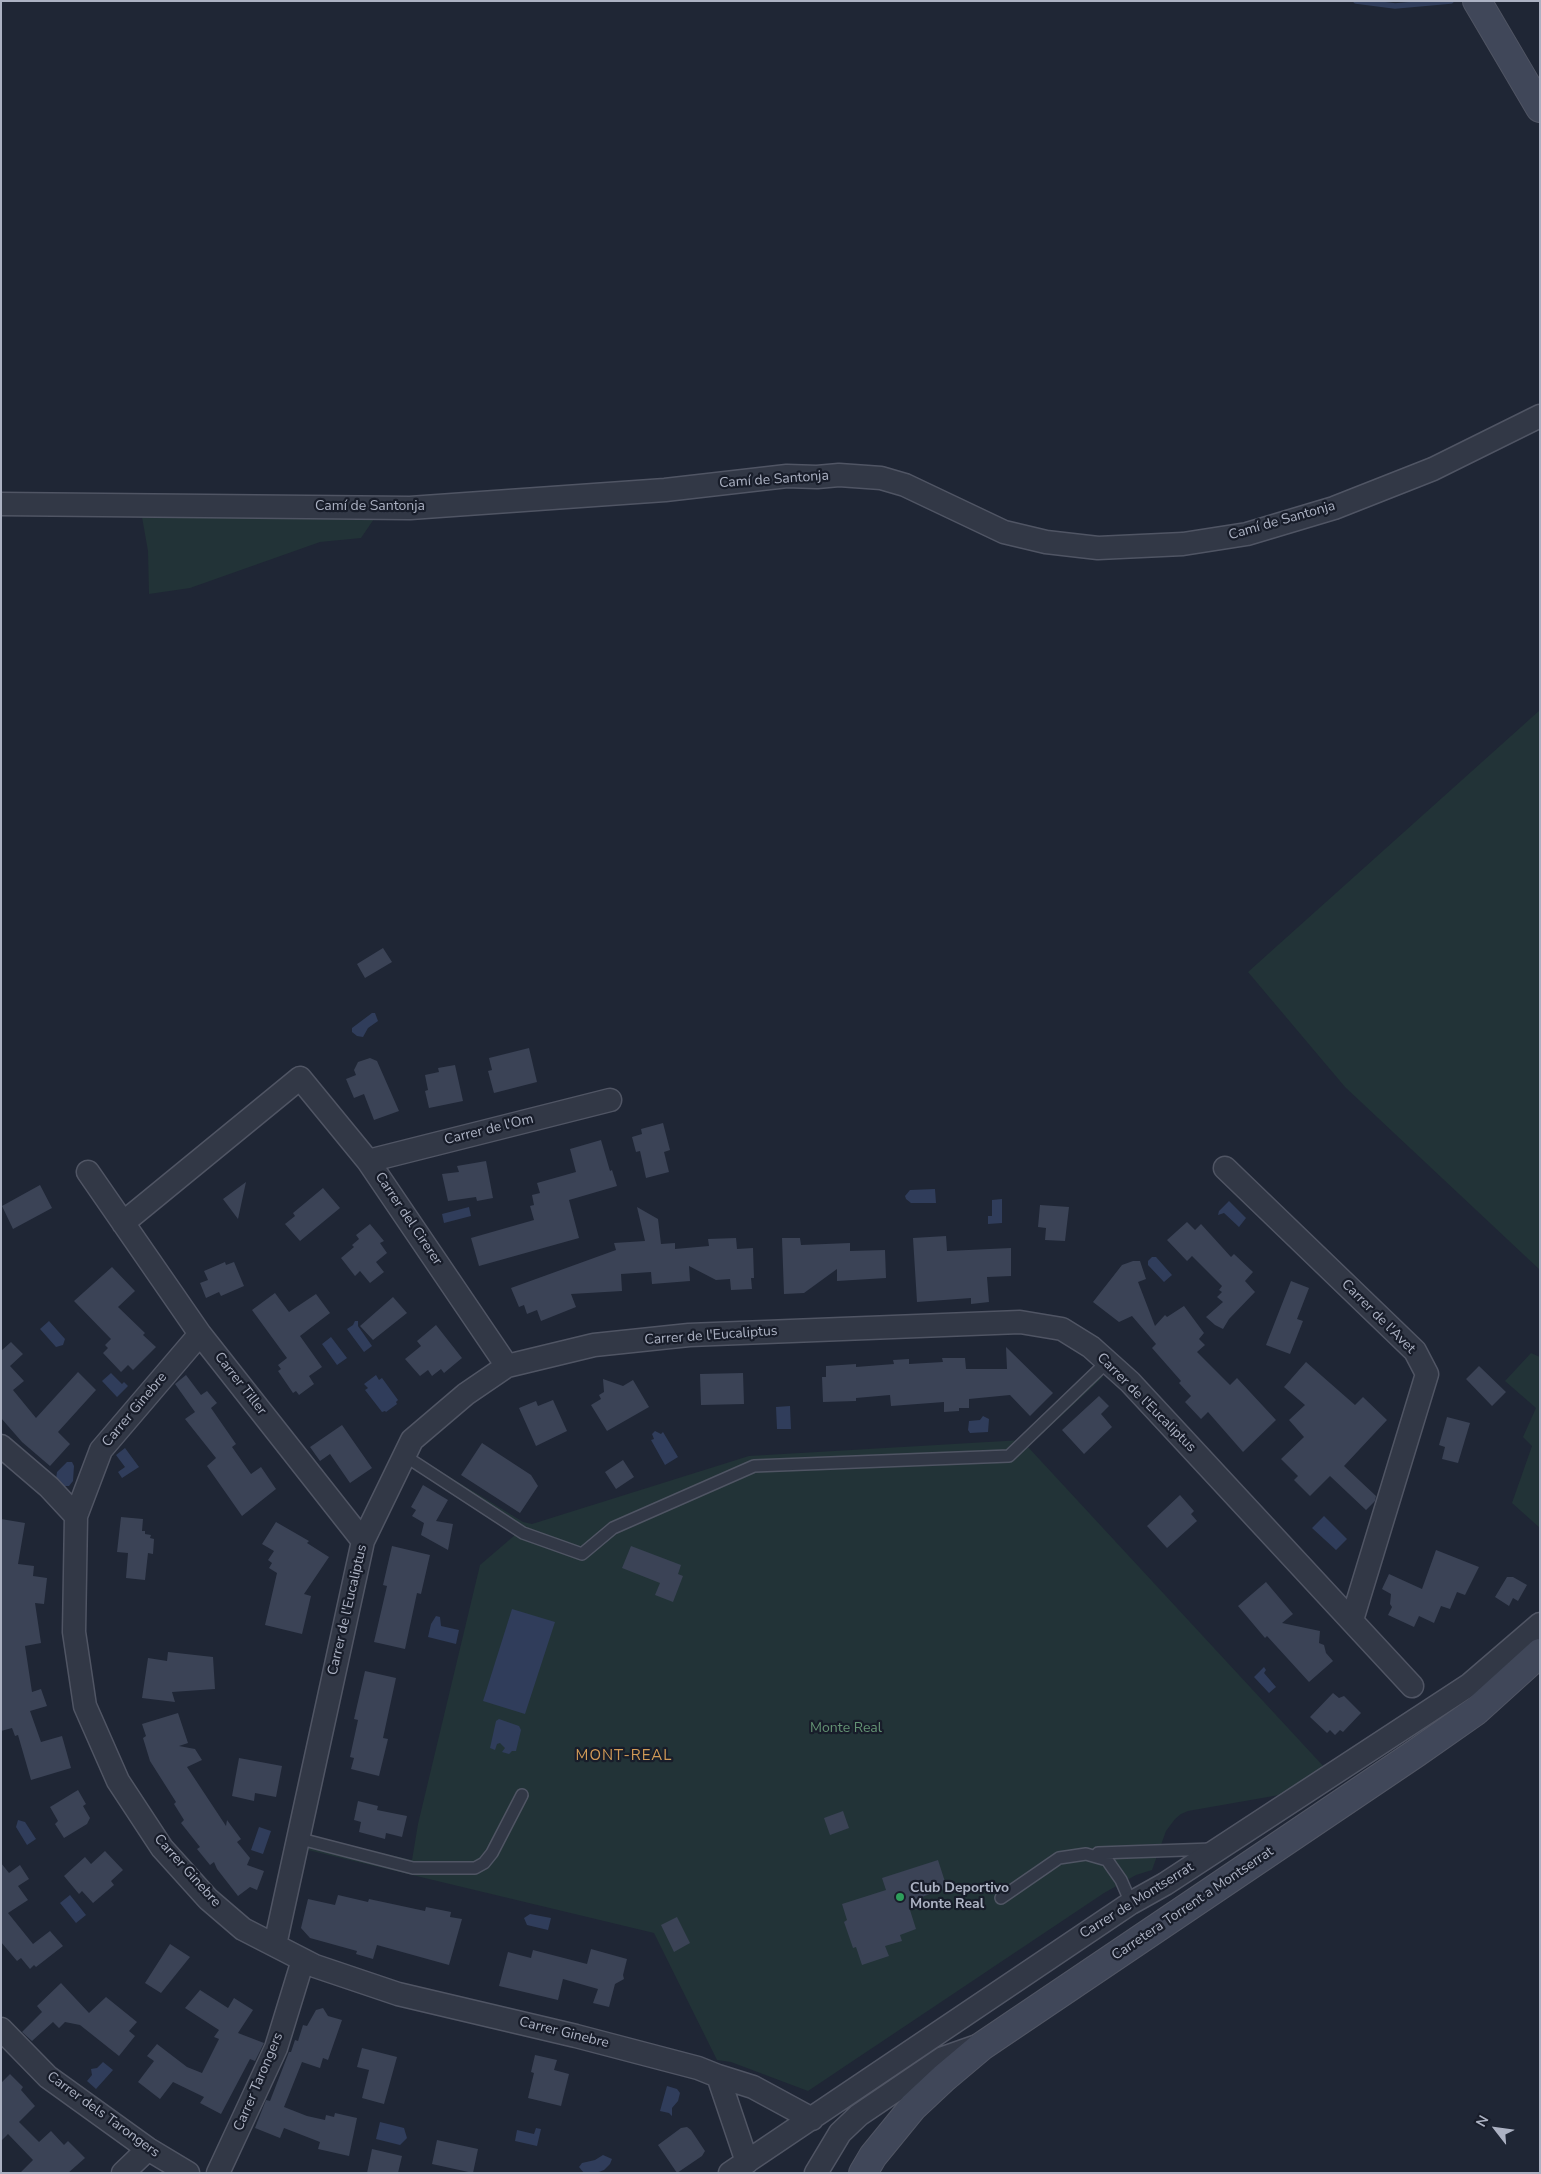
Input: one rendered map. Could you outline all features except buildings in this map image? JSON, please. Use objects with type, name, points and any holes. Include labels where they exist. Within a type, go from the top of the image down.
[{"type":"main road","points":[[1477,1],[1540,108]]},
{"type":"main road","name":"Carretera Torrent a Montserrat","points":[[863,2173],[873,2156],[913,2107],[944,2078],[987,2043],[1416,1753],[1476,1710],[1540,1653]]},
{"type":"street","name":"Camí de Santonja","points":[[1,504],[410,508],[665,490],[788,476],[817,477],[839,475],[882,478],[905,485],[1004,532],[1046,542],[1098,548],[1183,544],[1247,534],[1334,508],[1433,469],[1540,416]]},
{"type":"street","name":"Carrer del Cirerer","points":[[123,1222],[300,1078],[368,1161],[507,1366]]},
{"type":"street","name":"Carrer de l'Om","points":[[368,1161],[610,1100]]},
{"type":"street","name":"Carrer de l'Avet","points":[[1225,1168],[1415,1352],[1427,1374],[1352,1620]]},
{"type":"street","name":"Carrer Tiller","points":[[88,1172],[200,1334],[363,1542]]},
{"type":"street","name":"Carrer de l'Eucaliptus","points":[[275,1945],[363,1542],[412,1440],[466,1394],[507,1366],[594,1345],[689,1335],[1020,1322],[1062,1329],[1091,1347],[1137,1389],[1412,1686]]},
{"type":"street","name":"Carrer Ginebre","points":[[200,1334],[102,1450],[76,1516],[74,1632],[85,1706],[118,1781],[162,1848],[208,1899],[243,1929],[315,1966],[398,1994],[576,2036],[698,2068],[753,2087],[812,2119]]},
{"type":"street","points":[[1,1446],[48,1487],[76,1516]]},
{"type":"street","name":"Carrer de Montserrat","points":[[738,2167],[812,2119],[1131,1902],[1165,1884],[1469,1685],[1540,1624]]},
{"type":"street","points":[[1416,1720],[1412,1686],[1448,1699]]},
{"type":"street","name":"Carrer Tarongers","points":[[218,2173],[276,2048],[303,1960]]},
{"type":"street","name":"Carrer dels Tarongers","points":[[1,2029],[48,2077],[148,2150],[188,2173]]},
{"type":"street","points":[[816,2173],[840,2133],[859,2115],[943,2058],[987,2043]]},
{"type":"street","points":[[718,2076],[738,2167]]},
{"type":"street","points":[[123,2173],[148,2150]]},
{"type":"lane","points":[[405,1456],[524,1533],[582,1554],[613,1528],[754,1466],[1009,1456],[1107,1362]]},
{"type":"lane","points":[[297,1838],[413,1868],[475,1868],[484,1863],[492,1853],[522,1795]]},
{"type":"lane","points":[[1001,1898],[1059,1858],[1086,1854],[1219,1849]]},
{"type":"lane","points":[[1086,1854],[1107,1860],[1121,1880],[1131,1902]]},
{"type":"green space","points":[[376,516],[361,538],[320,542],[190,588],[149,594],[148,551],[142,517]]},
{"type":"green space","points":[[1540,710],[1540,1270],[1345,1087],[1248,972]]},
{"type":"green space","points":[[1531,1353],[1540,1357],[1540,1528],[1512,1503],[1532,1446],[1523,1437],[1536,1408],[1505,1381]]},
{"type":"green space","name":"Monte Real","points":[[1094,1371],[1103,1377],[1028,1447],[1325,1768],[1319,1788],[1188,1811],[1181,1814],[1166,1831],[1152,1870],[1136,1875],[1104,1893],[808,2091],[731,2062],[717,2060],[654,1933],[308,1850],[311,1837],[412,1860],[418,1824],[480,1565],[515,1535],[420,1472],[415,1472],[424,1461],[523,1522],[532,1524],[749,1456],[1022,1440]]},
{"type":"water","points":[[372,1013],[375,1013],[378,1021],[368,1028],[363,1037],[357,1036],[352,1032],[352,1028]]},
{"type":"water","points":[[935,1189],[936,1203],[911,1203],[905,1196],[910,1190]]},
{"type":"water","points":[[1002,1199],[1002,1223],[988,1224],[988,1216],[992,1216],[992,1200]]},
{"type":"water","points":[[1229,1201],[1246,1218],[1239,1227],[1224,1213],[1218,1215],[1219,1211]]},
{"type":"water","points":[[469,1207],[471,1216],[444,1223],[442,1214]]},
{"type":"water","points":[[1152,1257],[1156,1257],[1172,1275],[1164,1282],[1148,1265],[1148,1261]]},
{"type":"water","points":[[49,1321],[65,1339],[63,1345],[56,1347],[40,1329]]},
{"type":"water","points":[[355,1321],[358,1321],[358,1326],[372,1346],[364,1352],[347,1329]]},
{"type":"water","points":[[331,1337],[347,1358],[337,1365],[322,1344]]},
{"type":"water","points":[[111,1373],[122,1384],[124,1382],[128,1386],[117,1397],[102,1381]]},
{"type":"water","points":[[376,1375],[379,1380],[382,1378],[398,1400],[397,1404],[386,1412],[382,1412],[365,1390],[368,1388],[364,1384]]},
{"type":"water","points":[[790,1406],[791,1429],[777,1429],[776,1407]]},
{"type":"water","points":[[983,1416],[989,1419],[988,1432],[970,1433],[968,1430],[969,1421],[980,1420]]},
{"type":"water","points":[[655,1431],[661,1434],[663,1432],[678,1457],[665,1465],[651,1440],[654,1439],[652,1434]]},
{"type":"water","points":[[125,1448],[139,1467],[122,1478],[118,1472],[125,1467],[116,1455]]},
{"type":"water","points":[[67,1462],[72,1462],[74,1466],[73,1481],[69,1486],[64,1486],[56,1479],[57,1472]]},
{"type":"water","points":[[1324,1516],[1347,1539],[1336,1550],[1312,1528]]},
{"type":"water","points":[[512,1609],[555,1622],[525,1714],[483,1701]]},
{"type":"water","points":[[436,1616],[440,1617],[441,1626],[459,1630],[456,1644],[428,1637],[431,1624]]},
{"type":"water","points":[[1264,1667],[1266,1670],[1264,1673],[1276,1687],[1269,1693],[1254,1677]]},
{"type":"water","points":[[499,1719],[519,1726],[521,1730],[516,1751],[512,1751],[509,1754],[502,1752],[505,1748],[500,1743],[497,1744],[495,1750],[490,1748],[496,1721]]},
{"type":"water","points":[[18,1820],[25,1822],[36,1839],[27,1845],[16,1827]]},
{"type":"water","points":[[259,1827],[271,1831],[263,1854],[251,1850]]},
{"type":"water","points":[[70,1895],[86,1915],[76,1923],[60,1903]]},
{"type":"water","points":[[530,1914],[551,1918],[548,1930],[527,1925],[524,1918]]},
{"type":"water","points":[[103,2062],[113,2070],[96,2089],[87,2081],[92,2075],[91,2069],[97,2068]]},
{"type":"water","points":[[667,2086],[677,2089],[680,2093],[678,2101],[672,2108],[672,2116],[669,2113],[660,2111]]},
{"type":"water","points":[[380,2122],[404,2128],[407,2138],[400,2145],[376,2139]]},
{"type":"water","points":[[536,2128],[541,2129],[537,2146],[515,2141],[517,2130],[534,2134]]},
{"type":"water","points":[[603,2155],[612,2159],[604,2170],[596,2173],[584,2173],[579,2167],[582,2163],[595,2160]]},
{"type":"waterway","points":[[1356,1],[1395,6],[1451,1]]},
{"type":"place","name":"Club Deportivo Monte Real","points":[[900,1897]]},
{"type":"district","name":"MONT-REAL","points":[[624,1756]]}]
